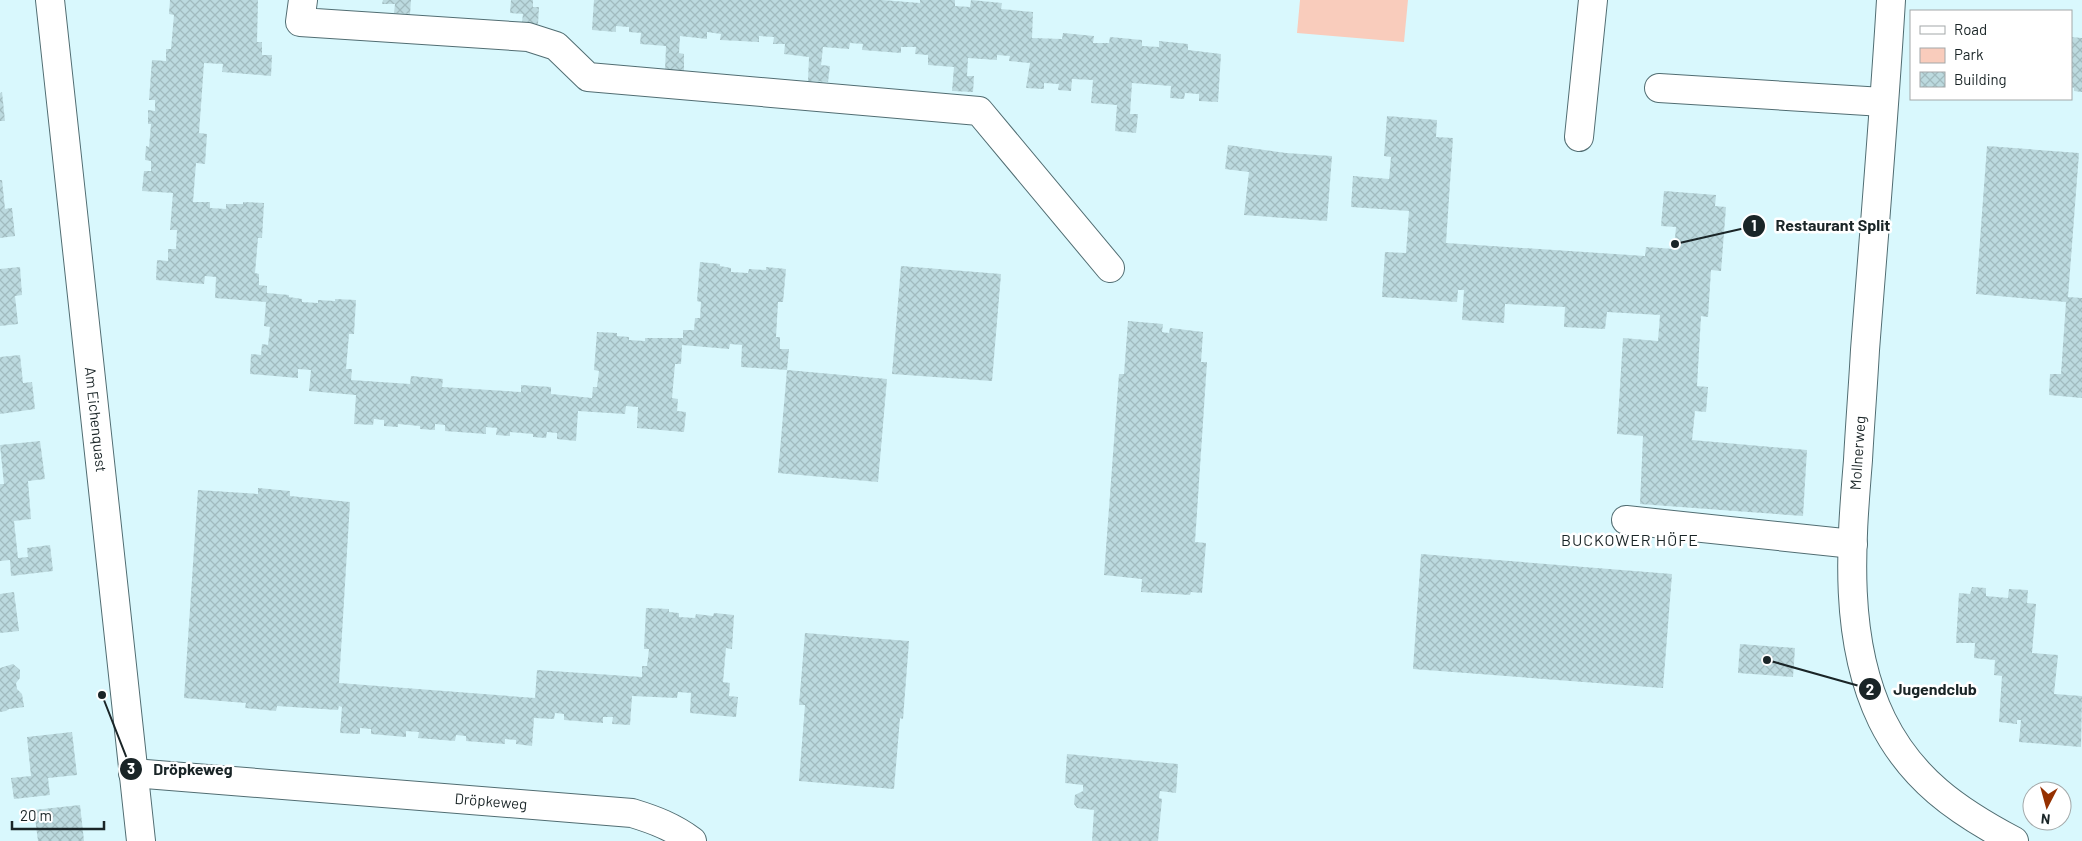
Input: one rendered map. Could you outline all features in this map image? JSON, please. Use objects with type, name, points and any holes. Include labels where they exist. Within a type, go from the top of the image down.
[{"type":"street","name":"Am Eichenquast","points":[[50,0],[141,841]]},
{"type":"street","points":[[303,0],[300,22],[528,37],[556,46],[588,77],[980,111],[1110,268]]},
{"type":"street","points":[[1579,137],[1593,0]]},
{"type":"street","name":"Mollnerweg","points":[[1891,0],[1853,544],[1852,585],[1857,638],[1871,690],[1882,720],[1913,768],[1933,789],[1971,818],[2014,841]]},
{"type":"street","points":[[1659,88],[1883,102]]},
{"type":"street","points":[[1626,520],[1853,544]]},
{"type":"street","name":"Dröpkeweg","points":[[133,773],[632,813],[658,821],[692,841]]},
{"type":"green space","points":[[1300,0],[1408,0],[1404,42],[1297,33]]},
{"type":"building","points":[[170,0],[258,0],[257,42],[262,42],[262,55],[272,55],[271,76],[222,72],[223,64],[204,63],[199,133],[207,134],[205,164],[196,163],[193,202],[210,202],[210,208],[226,209],[226,204],[243,204],[243,202],[264,203],[262,238],[258,238],[255,273],[259,274],[259,285],[267,286],[267,293],[289,295],[289,297],[302,299],[302,302],[318,303],[318,300],[335,301],[335,299],[356,300],[354,334],[349,334],[346,369],[352,369],[351,380],[410,384],[411,376],[443,379],[442,387],[521,392],[521,385],[551,387],[551,394],[592,398],[593,387],[597,387],[599,371],[594,370],[597,332],[617,333],[617,336],[629,337],[629,340],[645,341],[645,338],[683,338],[683,330],[694,330],[695,318],[700,318],[701,302],[697,301],[700,262],[720,264],[720,266],[731,268],[731,272],[748,273],[749,269],[766,270],[766,267],[786,269],[783,302],[778,302],[776,337],[780,337],[780,349],[789,349],[787,370],[741,367],[742,345],[730,344],[729,349],[682,345],[681,364],[675,364],[672,398],[678,399],[677,411],[686,412],[684,432],[637,428],[638,407],[626,406],[625,414],[578,411],[576,441],[557,439],[557,433],[547,432],[546,438],[533,437],[533,434],[510,432],[510,436],[496,435],[497,428],[486,427],[486,434],[445,431],[445,425],[435,424],[435,430],[420,429],[420,426],[398,424],[398,427],[384,426],[384,420],[374,419],[373,425],[354,424],[356,395],[309,391],[311,370],[298,369],[298,378],[250,374],[251,354],[261,355],[262,344],[268,345],[270,327],[264,326],[266,302],[215,298],[216,277],[205,276],[204,284],[156,280],[157,260],[168,261],[168,249],[176,249],[177,230],[170,230],[173,193],[142,191],[144,171],[151,171],[151,161],[145,160],[146,146],[149,147],[151,124],[148,124],[148,110],[155,111],[155,100],[149,100],[152,60],[166,61],[166,49],[171,49],[174,15],[169,14]]},
{"type":"building","points":[[383,0],[411,0],[410,14],[394,13],[395,4],[382,4]]},
{"type":"building","points":[[511,0],[533,0],[533,7],[539,7],[538,24],[522,22],[523,14],[510,13]]},
{"type":"building","points":[[594,0],[882,0],[920,3],[920,0],[955,0],[955,6],[970,7],[971,0],[1002,3],[1001,9],[1033,12],[1032,38],[1062,39],[1063,33],[1094,36],[1093,43],[1109,43],[1110,37],[1142,40],[1142,46],[1159,47],[1159,41],[1188,44],[1188,50],[1221,54],[1218,102],[1199,101],[1199,94],[1185,93],[1184,99],[1170,98],[1171,86],[1132,83],[1130,114],[1138,114],[1136,133],[1115,131],[1117,105],[1091,103],[1093,80],[1072,79],[1071,91],[1058,90],[1059,84],[1044,83],[1044,89],[1026,88],[1030,63],[1009,61],[1010,56],[997,55],[997,60],[968,58],[967,76],[974,76],[973,92],[952,91],[954,67],[928,65],[928,55],[915,54],[916,47],[901,47],[901,53],[862,50],[863,44],[850,43],[849,49],[823,47],[821,65],[830,66],[828,82],[808,81],[809,57],[784,54],[785,44],[773,44],[774,37],[759,36],[759,42],[720,40],[721,34],[707,32],[707,39],[680,36],[679,53],[684,54],[684,71],[665,70],[666,46],[640,44],[641,33],[629,32],[629,27],[616,26],[616,32],[592,30]]},
{"type":"building","points":[[2072,37],[2082,38],[2082,92],[2074,91],[2072,87]]},
{"type":"building","points":[[2,92],[5,121],[0,121],[0,93]]},
{"type":"building","points":[[1387,116],[1437,120],[1436,137],[1453,138],[1446,243],[1645,256],[1646,247],[1674,249],[1676,227],[1661,226],[1664,191],[1716,195],[1715,206],[1726,207],[1721,271],[1711,270],[1708,317],[1701,316],[1697,386],[1708,387],[1706,412],[1695,411],[1692,440],[1807,450],[1803,516],[1640,504],[1643,436],[1617,434],[1623,338],[1658,341],[1660,315],[1607,312],[1605,329],[1564,327],[1565,307],[1505,304],[1504,323],[1462,320],[1464,290],[1458,290],[1457,302],[1382,297],[1385,252],[1406,253],[1409,211],[1351,207],[1353,176],[1389,179],[1391,157],[1384,156]]},
{"type":"building","points":[[1228,145],[1286,153],[1332,156],[1327,221],[1244,215],[1249,172],[1225,169]]},
{"type":"building","points":[[1987,146],[2079,153],[2068,297],[2082,298],[2082,398],[2049,395],[2050,374],[2061,374],[2066,302],[1976,294]]},
{"type":"building","points":[[0,180],[2,180],[5,209],[12,208],[15,236],[0,238]]},
{"type":"building","points":[[901,266],[1001,274],[992,381],[892,374]]},
{"type":"building","points":[[20,267],[22,295],[15,296],[18,324],[0,326],[0,269]]},
{"type":"building","points":[[1128,321],[1163,324],[1162,332],[1169,333],[1170,328],[1203,332],[1201,362],[1207,362],[1195,542],[1206,543],[1202,593],[1191,592],[1190,595],[1141,592],[1142,579],[1104,575],[1119,374],[1124,374]]},
{"type":"building","points":[[20,355],[23,383],[32,382],[35,409],[0,414],[0,357]]},
{"type":"building","points":[[787,370],[887,379],[878,482],[778,473]]},
{"type":"building","points":[[40,441],[45,479],[28,481],[31,519],[14,521],[18,558],[28,557],[27,548],[50,545],[53,571],[11,576],[10,560],[0,561],[0,484],[4,484],[0,445]]},
{"type":"building","points":[[258,488],[290,491],[290,496],[350,502],[339,683],[535,698],[537,670],[642,677],[642,666],[647,666],[649,649],[644,649],[646,608],[669,609],[669,612],[679,613],[679,617],[695,618],[696,614],[713,616],[714,613],[734,615],[732,649],[726,648],[723,682],[730,683],[729,696],[738,697],[736,717],[690,713],[691,693],[678,692],[677,698],[632,696],[630,725],[612,724],[613,717],[603,717],[603,723],[564,720],[564,714],[555,713],[554,719],[534,718],[532,746],[516,744],[516,740],[505,739],[505,744],[466,741],[466,736],[456,735],[455,741],[418,738],[419,732],[406,731],[406,737],[371,734],[371,729],[360,728],[360,734],[340,733],[342,707],[339,706],[338,710],[277,706],[276,711],[245,708],[246,703],[184,698],[198,490],[258,494]]},
{"type":"building","points":[[1421,554],[1672,574],[1663,688],[1413,669]]},
{"type":"building","points":[[1972,587],[1986,588],[1986,596],[2008,598],[2009,589],[2028,590],[2027,603],[2036,604],[2032,653],[2058,655],[2054,694],[2082,696],[2081,747],[2019,742],[2021,720],[2017,720],[2017,724],[1999,722],[2002,676],[1994,675],[1995,660],[1974,658],[1975,643],[1956,643],[1959,593],[1970,594]]},
{"type":"building","points":[[14,592],[19,631],[0,633],[0,594]]},
{"type":"building","points":[[805,633],[909,641],[903,719],[900,718],[894,789],[799,781],[805,705],[799,705]]},
{"type":"building","points":[[1740,644],[1795,648],[1793,677],[1738,673]]},
{"type":"building","points":[[13,664],[20,670],[20,678],[16,683],[17,689],[22,694],[24,707],[0,712],[0,668]]},
{"type":"building","points":[[72,732],[77,775],[48,778],[50,795],[14,799],[11,778],[31,776],[27,737]]},
{"type":"building","points":[[1067,754],[1178,764],[1176,793],[1160,791],[1159,798],[1162,799],[1158,841],[1092,841],[1094,810],[1077,808],[1074,804],[1075,795],[1083,791],[1083,785],[1065,783]]},
{"type":"building","points":[[80,805],[84,841],[38,841],[34,810]]},
{"type":"place","name":"Restaurant Split","points":[[1675,244]]},
{"type":"place","name":"Jugendclub","points":[[1767,660]]},
{"type":"place","name":"Dröpkeweg","points":[[102,695]]},
{"type":"district","name":"BUCKOWER HÖFE","points":[[1630,540]]}]
